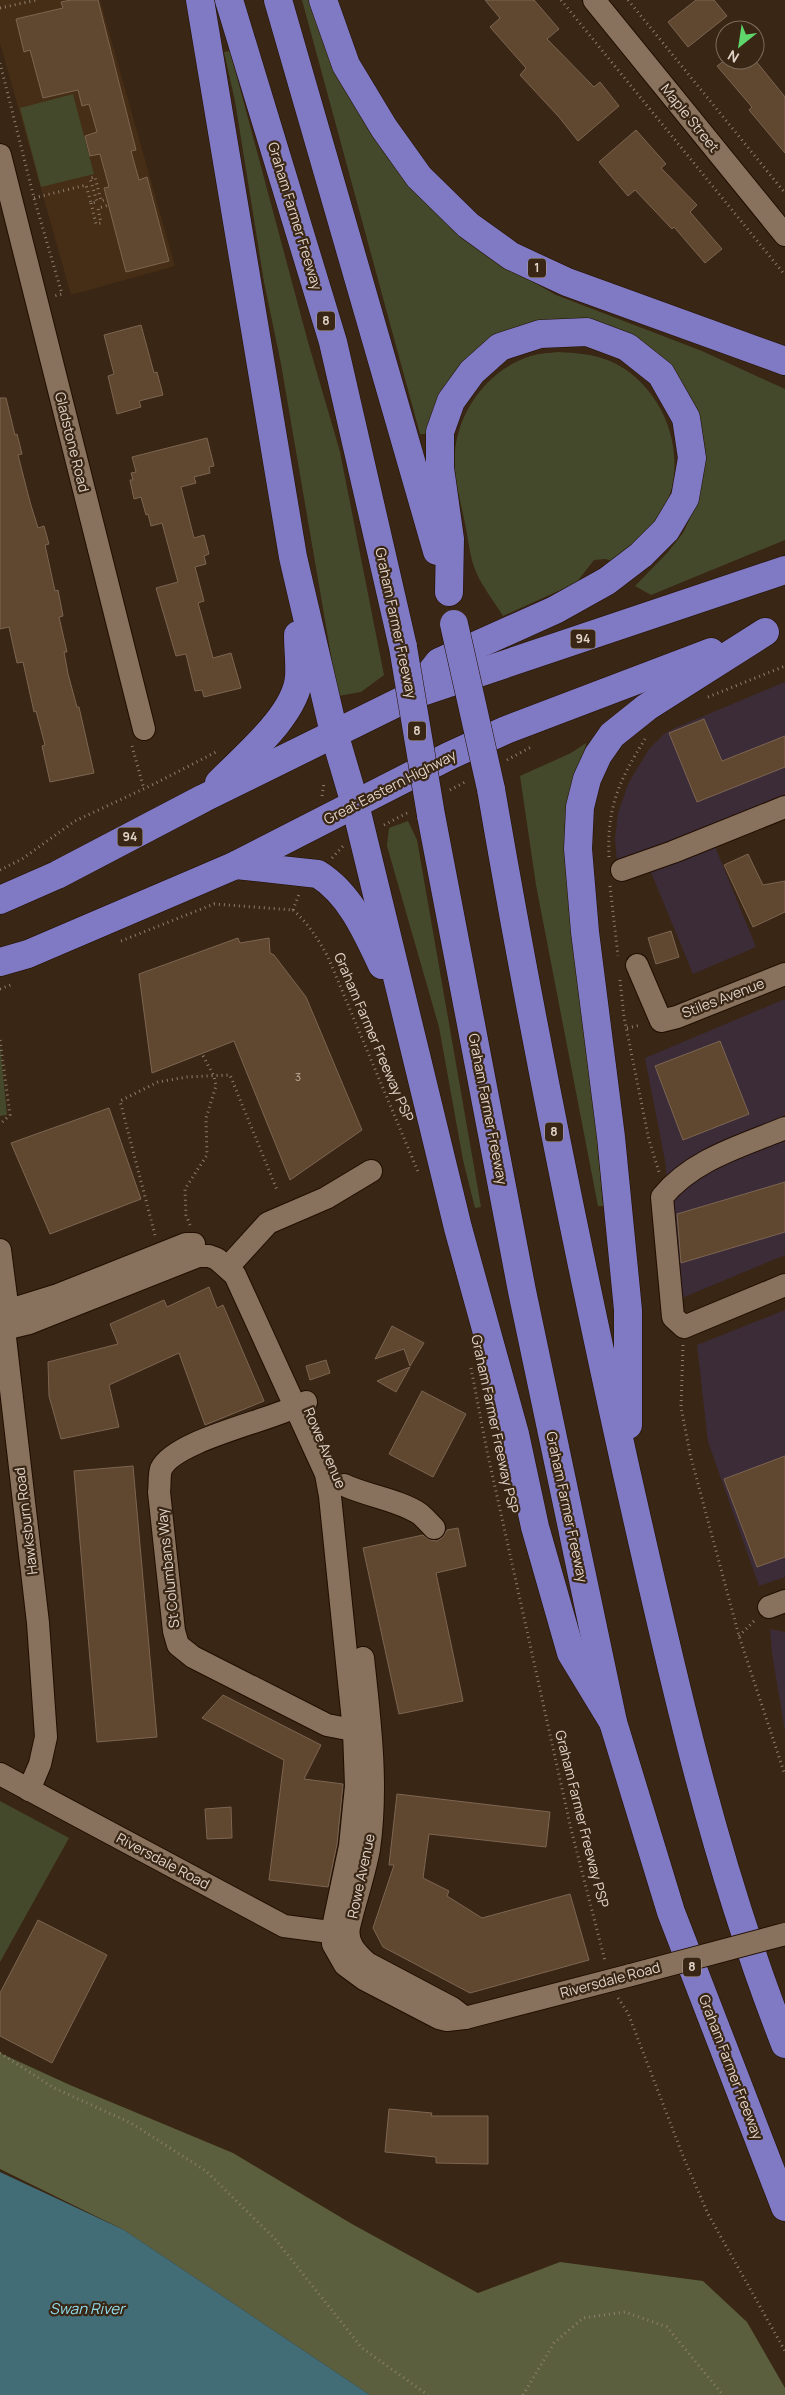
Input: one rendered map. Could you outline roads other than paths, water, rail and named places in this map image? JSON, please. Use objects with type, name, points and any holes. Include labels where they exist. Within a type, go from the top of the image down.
[{"type":"highway","points":[[200,0],[293,557],[334,734],[355,804],[458,1228],[515,1434],[535,1528],[571,1653],[613,1722]]},
{"type":"highway","name":"Graham Farmer Freeway","points":[[229,0],[333,342],[403,647],[422,812],[613,1722],[671,1912],[785,2208]]},
{"type":"highway","name":"8","points":[[278,0],[449,592],[454,624],[488,777],[516,937],[561,1166],[656,1607],[691,1750],[729,1882],[769,2003],[785,2044]]},
{"type":"highway","name":"1","points":[[322,0],[346,65],[384,128],[419,177],[468,225],[511,256],[567,282],[785,361]]},
{"type":"highway","points":[[413,695],[439,662],[555,610],[607,582],[641,555],[666,530],[684,498],[692,458],[686,418],[661,374],[627,347],[587,332],[540,334],[500,347],[472,372],[451,401],[440,432],[440,468],[450,540],[449,592]]},
{"type":"highway","points":[[204,798],[263,738],[291,702],[299,679],[293,557]]},
{"type":"highway","name":"94","points":[[0,900],[57,875],[204,798],[413,695],[785,570]]},
{"type":"highway","points":[[627,1474],[628,1310],[611,1138],[585,932],[578,849],[580,807],[587,779],[598,756],[612,736],[647,707],[775,628]]},
{"type":"highway","name":"Great Eastern Highway","points":[[9,972],[28,954],[236,865],[506,730],[775,628]]},
{"type":"highway","points":[[236,865],[318,874],[339,891],[364,925],[408,1018]]},
{"type":"street","name":"Maple Street","points":[[594,0],[785,235]]},
{"type":"street","name":"Gladstone Road","points":[[0,155],[144,729]]},
{"type":"street","points":[[622,870],[673,852],[785,807]]},
{"type":"street","name":"Stiles Avenue","points":[[637,965],[661,1021],[677,1017],[785,974]]},
{"type":"street","points":[[785,1128],[699,1164],[673,1183],[662,1197],[673,1317],[684,1327],[785,1285]]},
{"type":"street","points":[[232,1261],[268,1223],[326,1198],[372,1171]]},
{"type":"street","name":"Hawksburn Road","points":[[0,1250],[3,1321],[38,1623],[46,1737],[40,1764],[29,1790]]},
{"type":"street","name":"Rowe Avenue","points":[[3,1321],[29,1323],[198,1256],[209,1256],[232,1261],[249,1269],[326,1474],[373,1796],[370,1840],[362,1882],[340,1933]]},
{"type":"street","name":"Rowe Avenue","points":[[300,1406],[344,1485],[363,1732]]},
{"type":"street","name":"St Columbans Way","points":[[300,1406],[228,1430],[173,1455],[161,1469],[160,1492],[174,1631],[178,1645],[193,1657],[326,1725],[363,1732]]},
{"type":"street","points":[[344,1485],[360,1493],[410,1508],[421,1515],[434,1528]]},
{"type":"street","name":"Riversdale Road","points":[[0,1774],[284,1926],[340,1933],[367,1963],[452,2008],[465,2018],[785,1934]]},
{"type":"water","name":"Swan River","points":[[0,2172],[124,2230],[370,2395],[0,2395]]}]
